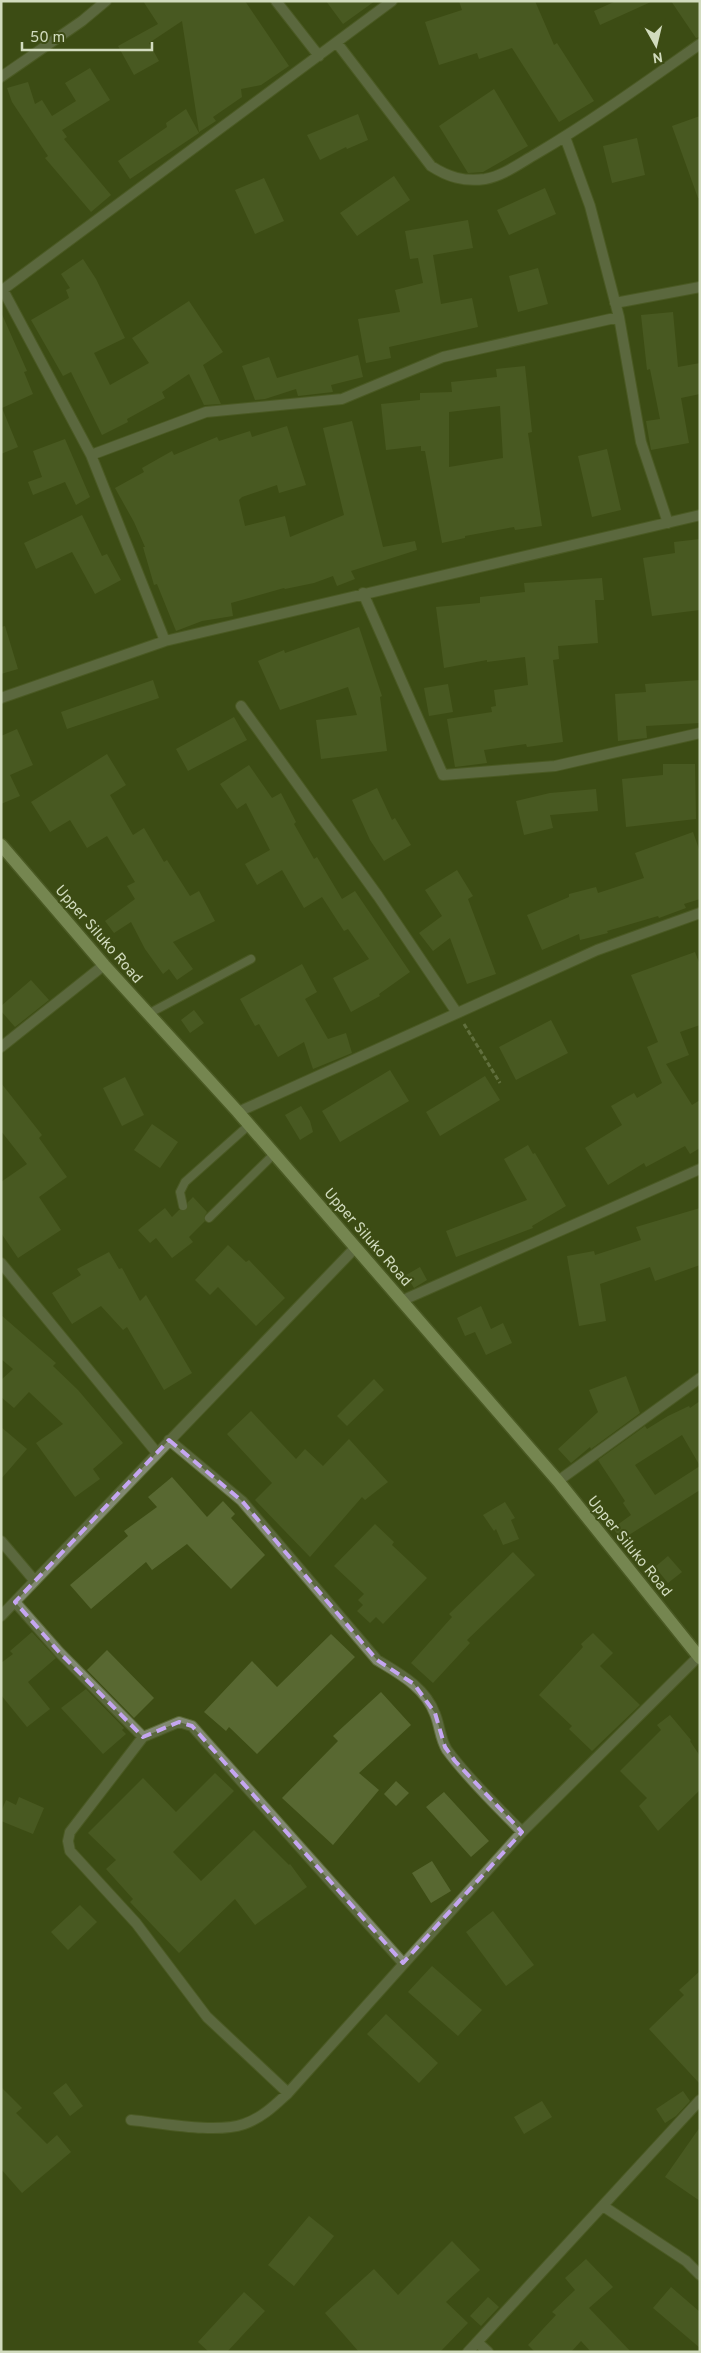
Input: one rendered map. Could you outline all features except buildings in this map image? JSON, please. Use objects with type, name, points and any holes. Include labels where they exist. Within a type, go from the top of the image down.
[{"type":"main road","name":"Upper Siluko Road","points":[[1,845],[104,966],[238,1112],[558,1481],[699,1658]]},
{"type":"street","points":[[1,77],[82,21],[106,1]]},
{"type":"street","points":[[276,1],[319,56]]},
{"type":"street","points":[[164,641],[91,455],[2,291],[392,1]]},
{"type":"street","points":[[337,43],[431,166],[446,176],[467,181],[487,179],[509,169],[565,137],[700,44]]},
{"type":"street","points":[[565,137],[590,206],[619,317],[641,442],[668,523]]},
{"type":"street","points":[[615,303],[700,287]]},
{"type":"street","points":[[91,455],[206,412],[342,399],[443,357],[619,317]]},
{"type":"street","points":[[1,698],[164,641],[700,515]]},
{"type":"street","points":[[363,593],[443,775],[555,766],[700,733]]},
{"type":"street","points":[[241,706],[378,896],[457,1013]]},
{"type":"street","points":[[238,1112],[597,950],[700,913]]},
{"type":"street","points":[[1,1047],[104,966]]},
{"type":"street","points":[[401,1301],[700,1169]]},
{"type":"street","points":[[1,1616],[355,1248]]},
{"type":"street","points":[[1,1264],[157,1452]]},
{"type":"street","points":[[558,1481],[700,1378]]},
{"type":"street","points":[[169,1440],[242,1501],[377,1660],[404,1675],[414,1684],[435,1713],[445,1747],[522,1832]]},
{"type":"street","points":[[1,1541],[34,1580]]},
{"type":"street","points":[[15,1602],[59,1652],[143,1737]]},
{"type":"street","points":[[131,2120],[220,2129],[244,2124],[266,2113],[288,2093],[522,1832],[699,1658]]},
{"type":"street","points":[[288,2093],[207,2017],[136,1923],[70,1851],[68,1841],[70,1832],[143,1737],[179,1722],[192,1726],[403,1963]]},
{"type":"street","points":[[468,2352],[700,2100]]},
{"type":"street","points":[[603,2206],[686,2261],[700,2275]]},
{"type":"street","points":[[477,2342],[488,2352]]},
{"type":"lane","points":[[148,1014],[251,959]]},
{"type":"lane","points":[[184,1206],[180,1192],[185,1182],[249,1125]]},
{"type":"lane","points":[[209,1218],[274,1154]]},
{"type":"path","points":[[457,1013],[500,1083]]},
{"type":"highlighted area","points":[[169,1440],[242,1501],[377,1660],[414,1684],[435,1713],[445,1747],[455,1761],[522,1832],[403,1963],[192,1726],[179,1722],[143,1737],[59,1652],[15,1602]]}]
